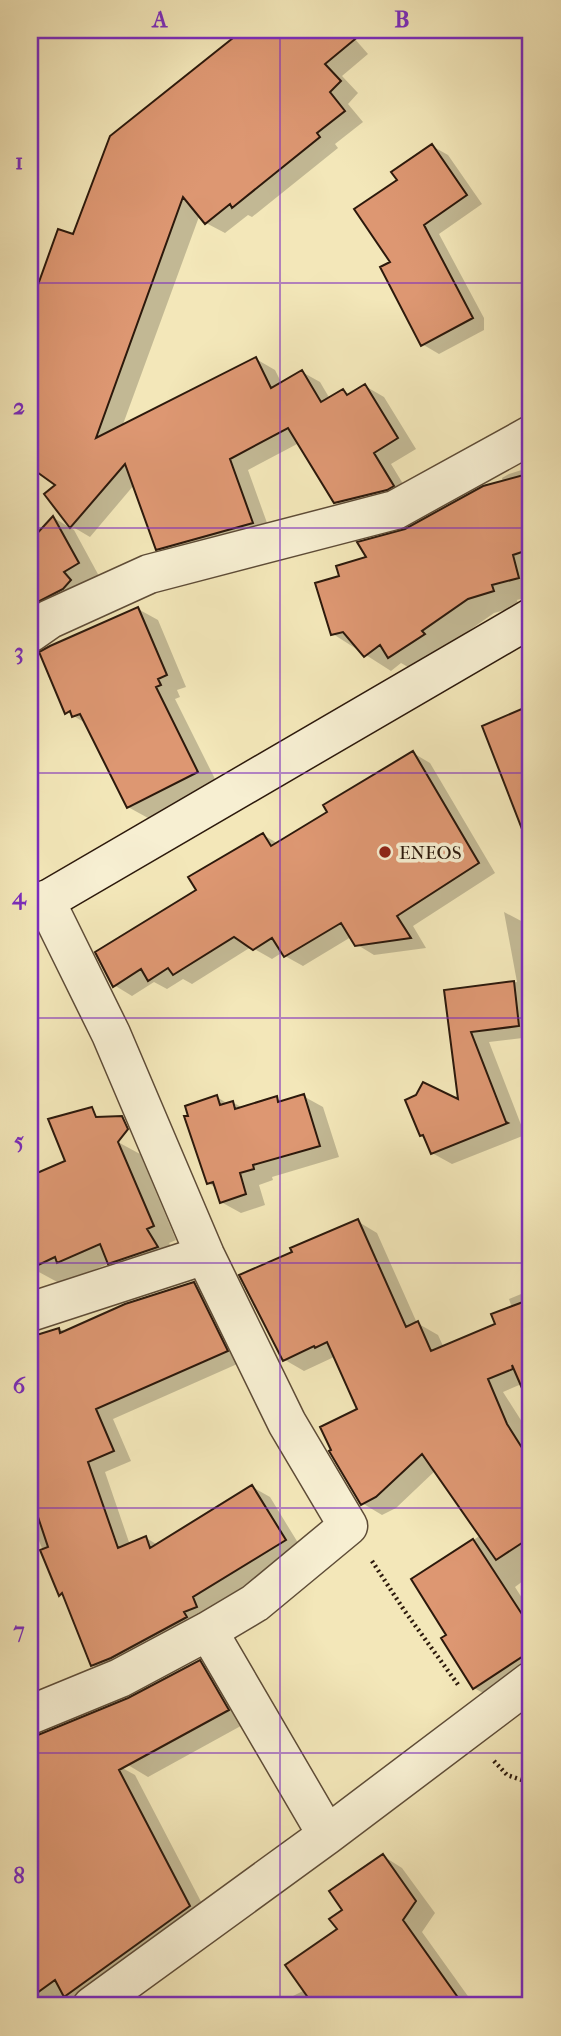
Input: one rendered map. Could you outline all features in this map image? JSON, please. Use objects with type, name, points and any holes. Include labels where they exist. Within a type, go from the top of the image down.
[{"type":"street","points":[[30,632],[50,619],[149,574],[395,510],[531,435]]},
{"type":"street","points":[[30,1715],[120,1678],[208,1631],[255,1603],[348,1526],[287,1423],[205,1255],[111,1034],[37,905],[531,618]]},
{"type":"street","points":[[30,1312],[205,1255]]},
{"type":"street","points":[[208,1631],[327,1835]]},
{"type":"street","points":[[92,2006],[327,1835],[531,1681]]},
{"type":"path","points":[[348,1526],[404,1610],[482,1718]]},
{"type":"building","points":[[243,30],[366,30],[325,64],[341,81],[330,92],[345,111],[317,133],[320,137],[232,208],[230,204],[205,224],[183,197],[96,438],[256,357],[271,388],[302,370],[321,402],[343,389],[347,395],[365,384],[398,438],[374,453],[394,486],[334,503],[288,428],[230,459],[253,523],[156,550],[125,464],[70,528],[44,494],[55,485],[30,467],[30,307],[58,229],[73,234],[110,136]]},
{"type":"building","points":[[432,144],[467,195],[424,225],[473,318],[421,346],[380,267],[390,262],[354,209],[397,180],[391,172]]},
{"type":"building","points":[[531,473],[531,549],[513,555],[519,578],[492,585],[494,591],[468,599],[422,631],[425,634],[388,658],[380,645],[364,657],[343,632],[331,635],[315,583],[339,576],[336,566],[366,557],[357,542],[405,529],[483,486]]},
{"type":"building","points":[[53,516],[79,563],[64,572],[71,580],[63,589],[30,606],[30,537],[32,539]]},
{"type":"building","points":[[138,607],[167,675],[158,679],[161,685],[156,687],[198,772],[127,808],[80,714],[72,717],[70,711],[65,714],[39,652]]},
{"type":"building","points":[[531,705],[531,846],[529,847],[482,726]]},
{"type":"building","points":[[413,751],[479,863],[397,916],[411,938],[355,946],[341,923],[284,957],[272,938],[253,950],[234,937],[173,975],[168,968],[148,981],[141,969],[113,987],[95,952],[196,890],[188,877],[263,833],[271,846],[327,812],[323,805]]},
{"type":"building","points":[[514,981],[519,1026],[471,1032],[508,1123],[431,1154],[423,1135],[420,1136],[405,1100],[416,1095],[423,1082],[458,1099],[444,990]]},
{"type":"building","points":[[304,1094],[320,1146],[253,1165],[254,1169],[240,1173],[246,1194],[220,1203],[213,1182],[207,1184],[184,1116],[188,1116],[185,1106],[217,1095],[220,1105],[233,1101],[235,1109],[277,1096],[278,1102]]},
{"type":"building","points":[[92,1107],[96,1117],[122,1116],[128,1129],[118,1142],[154,1226],[147,1229],[158,1247],[108,1264],[100,1244],[57,1263],[55,1257],[30,1269],[30,1176],[65,1161],[48,1119]]},
{"type":"building","points":[[358,1219],[406,1327],[418,1321],[431,1351],[495,1324],[491,1314],[531,1299],[531,1409],[512,1365],[513,1369],[488,1379],[507,1424],[531,1462],[531,1537],[496,1560],[422,1454],[376,1497],[361,1505],[329,1451],[331,1450],[320,1427],[357,1409],[327,1342],[283,1361],[239,1275],[292,1252],[290,1248]]},
{"type":"building","points":[[194,1282],[228,1351],[96,1409],[114,1451],[88,1462],[118,1548],[146,1536],[150,1548],[252,1485],[286,1540],[193,1597],[197,1607],[184,1612],[187,1617],[91,1666],[62,1593],[59,1596],[40,1550],[48,1547],[30,1493],[30,1337],[59,1328],[60,1333],[125,1304]]},
{"type":"building","points":[[473,1539],[531,1628],[531,1651],[473,1689],[441,1638],[446,1635],[411,1579]]},
{"type":"building","points":[[200,1660],[229,1710],[119,1770],[190,1906],[64,1997],[55,1980],[30,1998],[30,1736],[128,1698]]},
{"type":"building","points":[[383,1854],[416,1901],[403,1920],[464,2006],[314,2006],[285,1965],[337,1929],[329,1919],[342,1910],[329,1891]]},
{"type":"place","name":"ENEOS","points":[[385,852]]}]
